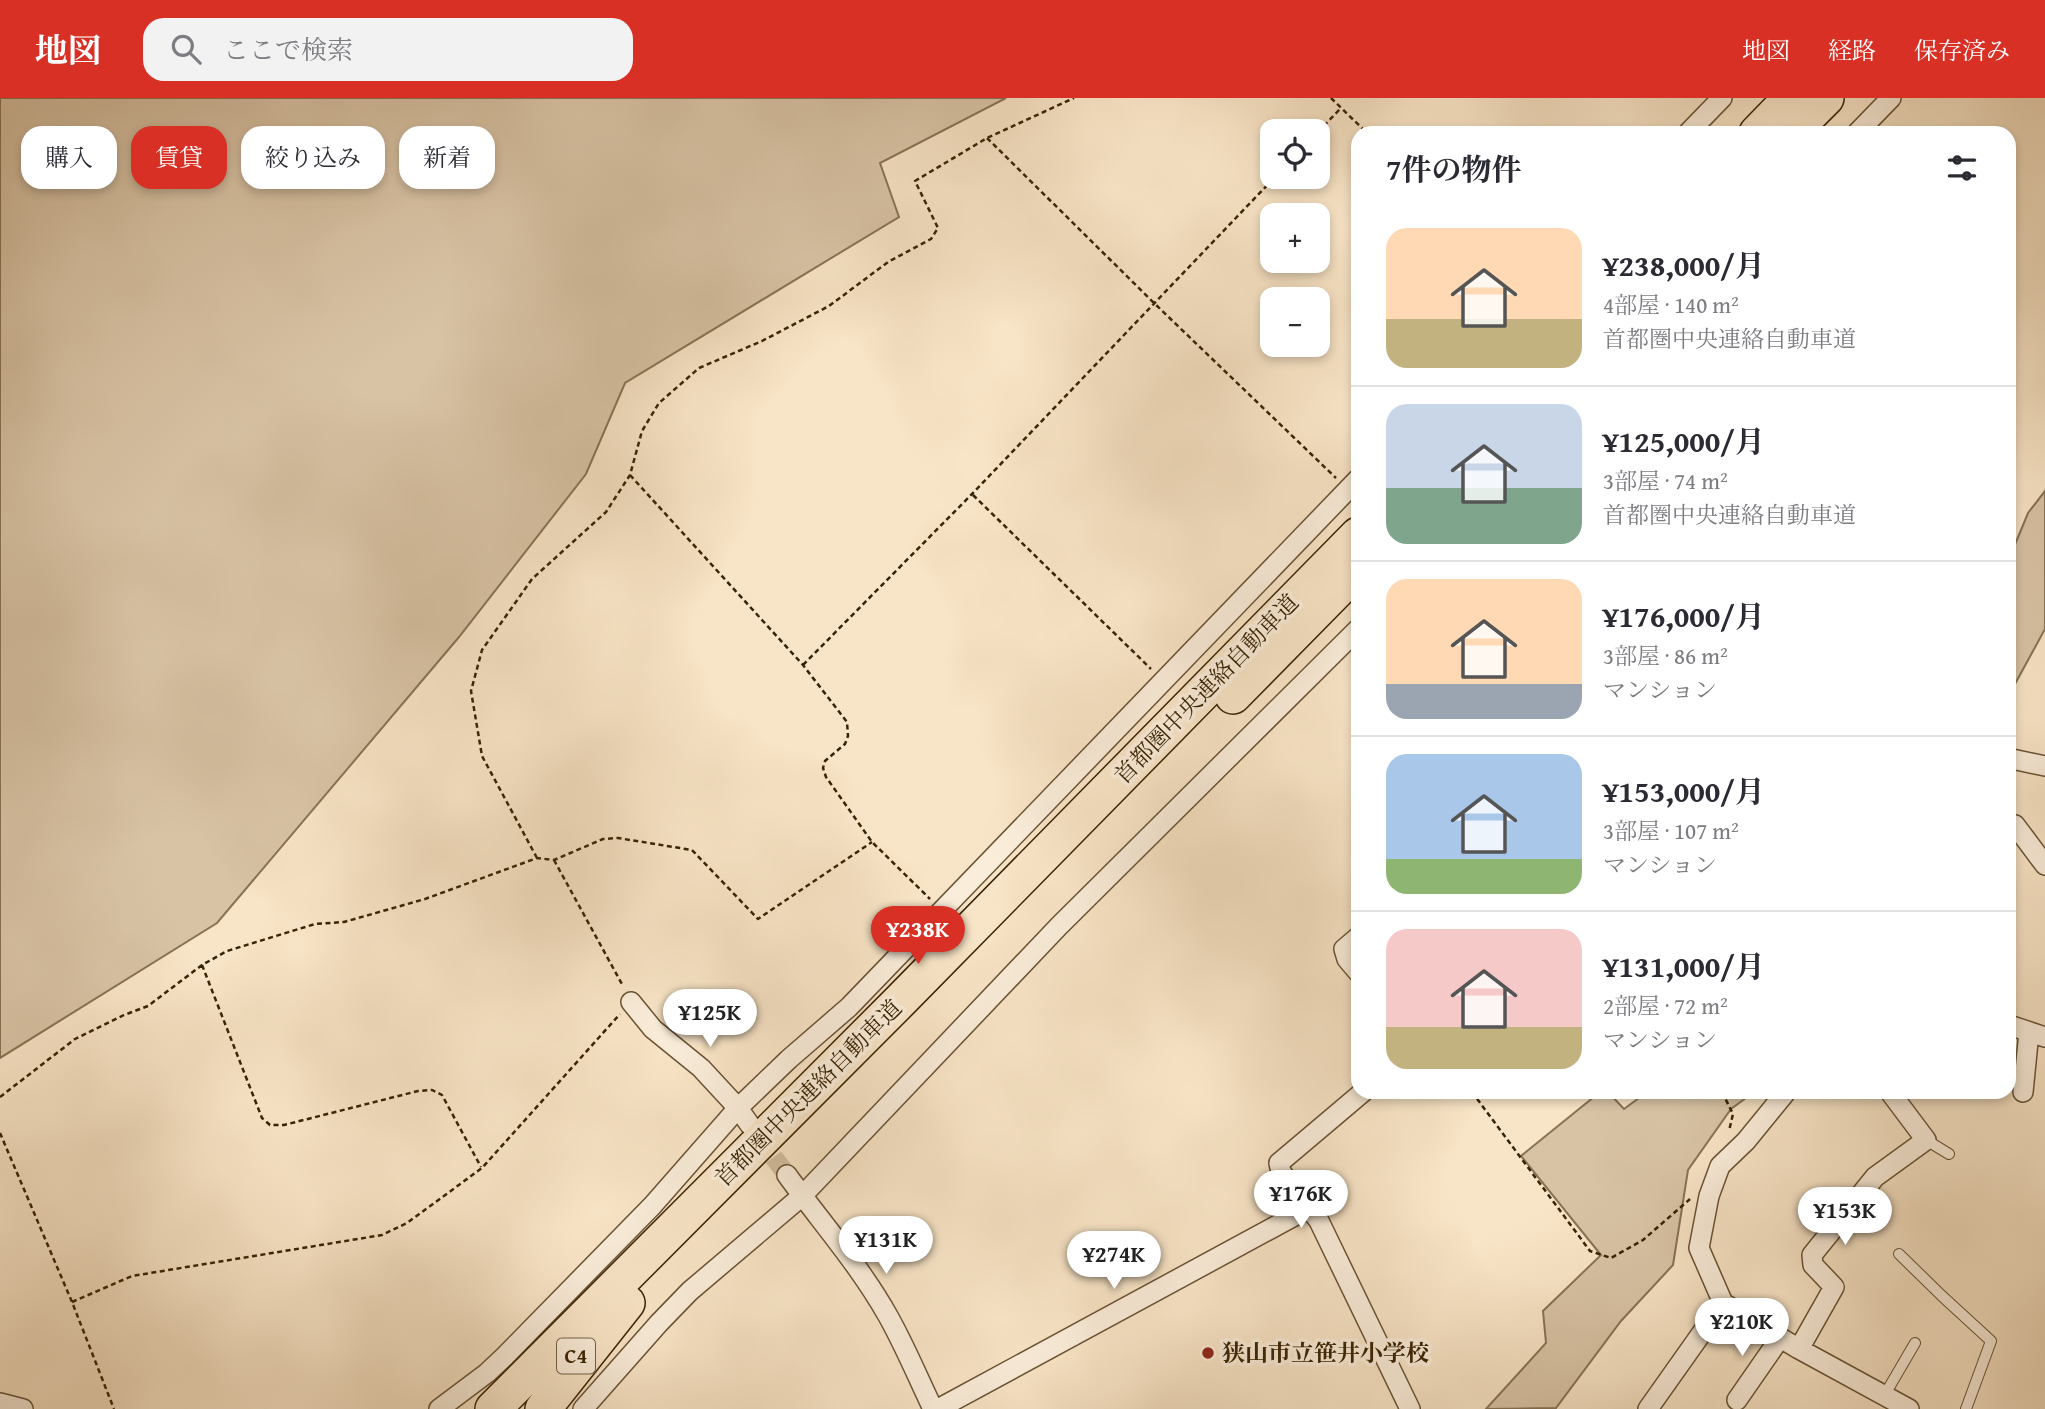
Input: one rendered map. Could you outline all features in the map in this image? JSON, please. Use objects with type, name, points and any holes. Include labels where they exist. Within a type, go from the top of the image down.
[{"type":"highway","points":[[1764,126],[1791,98]]},
{"type":"highway","points":[[1798,126],[1826,98]]},
{"type":"highway","name":"首都圏中央連絡自動車道","points":[[493,1409],[901,1000],[1351,542]]},
{"type":"highway","name":"首都圏中央連絡自動車道","points":[[525,1409],[627,1303],[726,1208],[991,942],[1351,576]]},
{"type":"highway","points":[[543,1409],[627,1303]]},
{"type":"street","points":[[1695,126],[1722,98]]},
{"type":"street","points":[[1864,126],[1891,98]]},
{"type":"street","points":[[439,1409],[505,1357],[652,1206],[738,1108],[849,1007],[1351,486]]},
{"type":"street","points":[[583,1409],[690,1291],[802,1196],[1059,926],[1351,636]]},
{"type":"street","points":[[2016,760],[2045,766]]},
{"type":"street","points":[[2016,826],[2045,865]]},
{"type":"street","points":[[1351,943],[1344,949],[1351,964]]},
{"type":"street","points":[[631,1002],[653,1029],[701,1068],[750,1125]]},
{"type":"street","points":[[2016,1027],[2037,1034],[2023,1093]]},
{"type":"street","points":[[1355,1099],[1279,1163],[1281,1172],[1319,1221],[1410,1409]]},
{"type":"street","points":[[1780,1099],[1718,1171],[1709,1196],[1699,1248],[1723,1303],[1799,1349],[1909,1409]]},
{"type":"street","points":[[1799,1349],[1833,1287],[1813,1265],[1812,1255],[1875,1177],[1926,1140],[1895,1099]]},
{"type":"street","points":[[787,1175],[852,1261],[888,1315],[936,1409],[1309,1208]]},
{"type":"street","points":[[1648,1409],[1723,1303]]},
{"type":"street","points":[[1737,1400],[1780,1338]]},
{"type":"street","points":[[0,1403],[23,1409]]},
{"type":"lane","points":[[1926,1140],[1949,1154]]},
{"type":"lane","points":[[1899,1254],[1991,1340],[1966,1409]]},
{"type":"lane","points":[[1884,1397],[1916,1343]]},
{"type":"path","points":[[537,858],[482,756],[471,691],[482,650],[532,579],[606,512],[630,475],[642,431],[659,403],[699,368],[762,341],[829,306],[888,262],[931,239],[938,228],[915,181],[987,138],[1074,98]]},
{"type":"path","points":[[1331,98],[1360,126]]},
{"type":"path","points":[[1330,119],[1341,108]]},
{"type":"path","points":[[987,138],[1154,303],[1351,482]]},
{"type":"path","points":[[803,665],[972,494],[1263,189]]},
{"type":"path","points":[[630,475],[803,665],[847,722],[848,736],[845,744],[825,761],[825,777],[872,842],[943,911]]},
{"type":"path","points":[[972,494],[1164,681]]},
{"type":"path","points":[[0,1097],[75,1039],[148,1006],[202,965],[227,951],[315,924],[344,922],[425,899],[537,858],[554,860],[603,839],[618,838],[692,850],[758,919],[872,842]]},
{"type":"path","points":[[72,1302],[132,1276],[383,1235],[407,1223],[482,1168],[631,1002],[554,860]]},
{"type":"path","points":[[202,965],[262,1118],[270,1125],[284,1125],[418,1091],[432,1090],[442,1095],[482,1168]]},
{"type":"path","points":[[1477,1099],[1590,1251],[1611,1258],[1643,1240],[1718,1171],[1733,1115],[1725,1099]]},
{"type":"path","points":[[0,1133],[114,1409]]},
{"type":"shaded area","points":[[0,98],[1006,98],[880,163],[899,217],[625,383],[586,474],[459,637],[217,923],[0,1058]]},
{"type":"shaded area","points":[[2045,491],[2045,629],[2016,682],[2016,542],[2028,513]]},
{"type":"shaded area","points":[[1591,1099],[1615,1099],[1624,1109],[1638,1099],[1745,1099],[1731,1109],[1688,1170],[1673,1265],[1621,1321],[1556,1408],[1486,1409],[1546,1343],[1543,1311],[1601,1255],[1521,1156]]},
{"type":"tunnel","points":[[756,1134],[787,1175]]},
{"type":"place","name":"狭山市立笹井小学校","points":[[1208,1353]]}]
